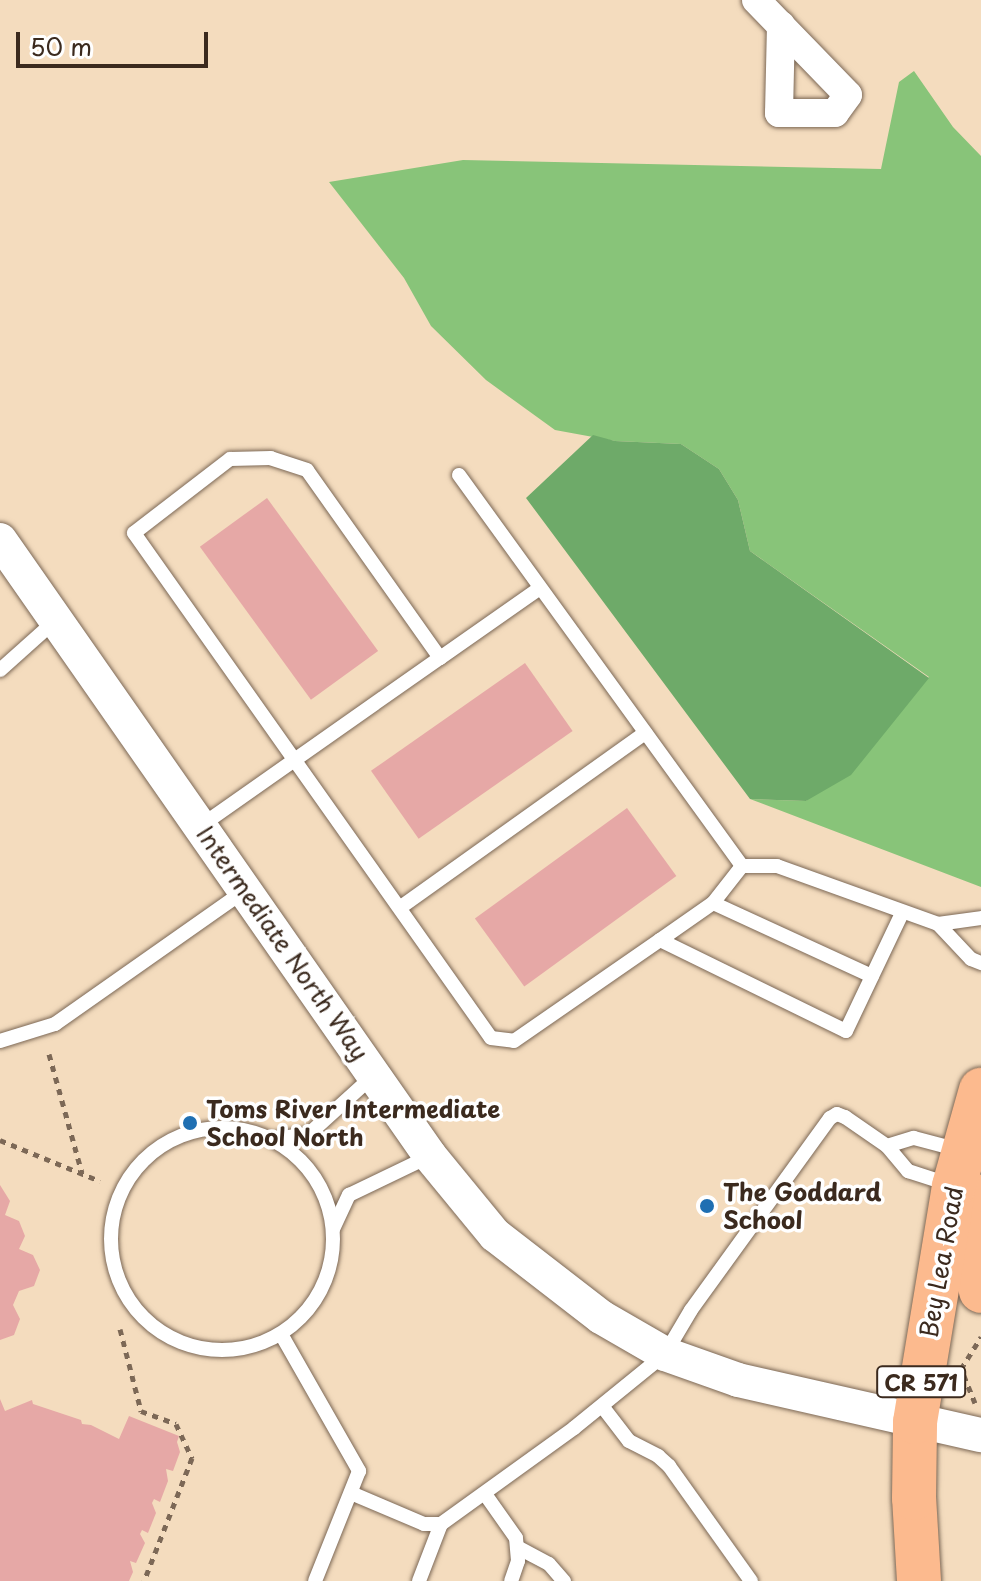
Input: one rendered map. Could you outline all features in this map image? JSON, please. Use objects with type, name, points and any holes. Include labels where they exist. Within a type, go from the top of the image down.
[{"type":"main road","name":"Bey Lea Road","points":[[919,1581],[914,1498],[915,1422],[959,1168],[981,1090]]},
{"type":"main road","points":[[959,1168],[981,1291]]},
{"type":"street","points":[[756,0],[781,25]]},
{"type":"street","name":"Intermediate North Way","points":[[0,540],[247,889],[430,1156],[495,1235],[601,1317],[665,1354],[738,1380],[915,1422],[978,1420]]},
{"type":"lane","points":[[440,658],[307,470],[271,458],[230,459],[134,533],[491,1038],[514,1041],[713,903],[742,866]]},
{"type":"lane","points":[[459,475],[742,866]]},
{"type":"lane","points":[[202,825],[540,588]]},
{"type":"lane","points":[[0,670],[57,620]]},
{"type":"lane","points":[[401,907],[645,733]]},
{"type":"lane","points":[[742,866],[777,866],[938,924],[981,918]]},
{"type":"lane","points":[[0,1041],[55,1024],[247,889]]},
{"type":"lane","points":[[713,903],[872,976]]},
{"type":"lane","points":[[660,940],[846,1031],[902,913]]},
{"type":"lane","points":[[938,924],[971,959],[981,963]]},
{"type":"lane","points":[[274,1139],[307,1168],[325,1197],[333,1229],[332,1260],[322,1289],[305,1314],[281,1334],[239,1349],[217,1351],[184,1344],[154,1327],[131,1303],[116,1273],[111,1239],[116,1206],[131,1175],[154,1151],[184,1135],[217,1128],[274,1139],[309,1134],[374,1074]]},
{"type":"lane","points":[[351,1493],[424,1524],[441,1524],[602,1406],[665,1354],[691,1310],[830,1118],[837,1114],[887,1146],[908,1171],[959,1168]]},
{"type":"lane","points":[[887,1146],[914,1138],[959,1168]]},
{"type":"lane","points":[[333,1229],[349,1195],[430,1156]]},
{"type":"lane","points":[[281,1334],[359,1471],[315,1581]]},
{"type":"lane","points":[[602,1406],[629,1441],[658,1456],[669,1466],[751,1581]]},
{"type":"lane","points":[[485,1494],[516,1538],[518,1561],[511,1581]]},
{"type":"lane","points":[[419,1581],[441,1524]]},
{"type":"lane","points":[[517,1547],[549,1564],[564,1581]]},
{"type":"path","points":[[49,1054],[82,1173]]},
{"type":"path","points":[[0,1140],[100,1181]]},
{"type":"path","points":[[120,1329],[141,1411],[176,1424],[192,1458],[144,1581]]},
{"type":"path","points":[[978,1420],[961,1369],[981,1337]]},
{"type":"green space","points":[[914,71],[953,127],[981,156],[981,887],[750,799],[806,801],[929,677],[750,551],[738,500],[719,469],[681,444],[615,441],[555,430],[486,380],[431,326],[404,278],[329,182],[463,160],[881,169],[899,82]]},
{"type":"green space","points":[[593,435],[615,441],[681,444],[719,469],[738,500],[750,551],[929,678],[851,775],[806,801],[750,799],[526,498]]},
{"type":"building","points":[[267,498],[378,651],[311,700],[200,547]]},
{"type":"building","points":[[525,663],[573,731],[419,839],[371,771]]},
{"type":"building","points":[[627,808],[676,876],[524,986],[475,919]]},
{"type":"building","points":[[0,1185],[10,1201],[5,1215],[19,1221],[25,1236],[19,1249],[33,1255],[40,1270],[34,1286],[19,1291],[13,1305],[20,1319],[14,1335],[0,1340]]},
{"type":"building","points":[[0,1399],[5,1411],[32,1400],[33,1404],[81,1420],[82,1424],[91,1425],[119,1439],[129,1416],[179,1436],[180,1452],[173,1471],[166,1469],[168,1481],[160,1502],[154,1499],[152,1503],[156,1513],[148,1533],[142,1530],[140,1534],[145,1543],[136,1563],[130,1561],[133,1572],[129,1581],[0,1581]]},
{"type":"place","name":"Toms River Intermediate School North","points":[[190,1123]]},
{"type":"place","name":"The Goddard School","points":[[707,1206]]}]
